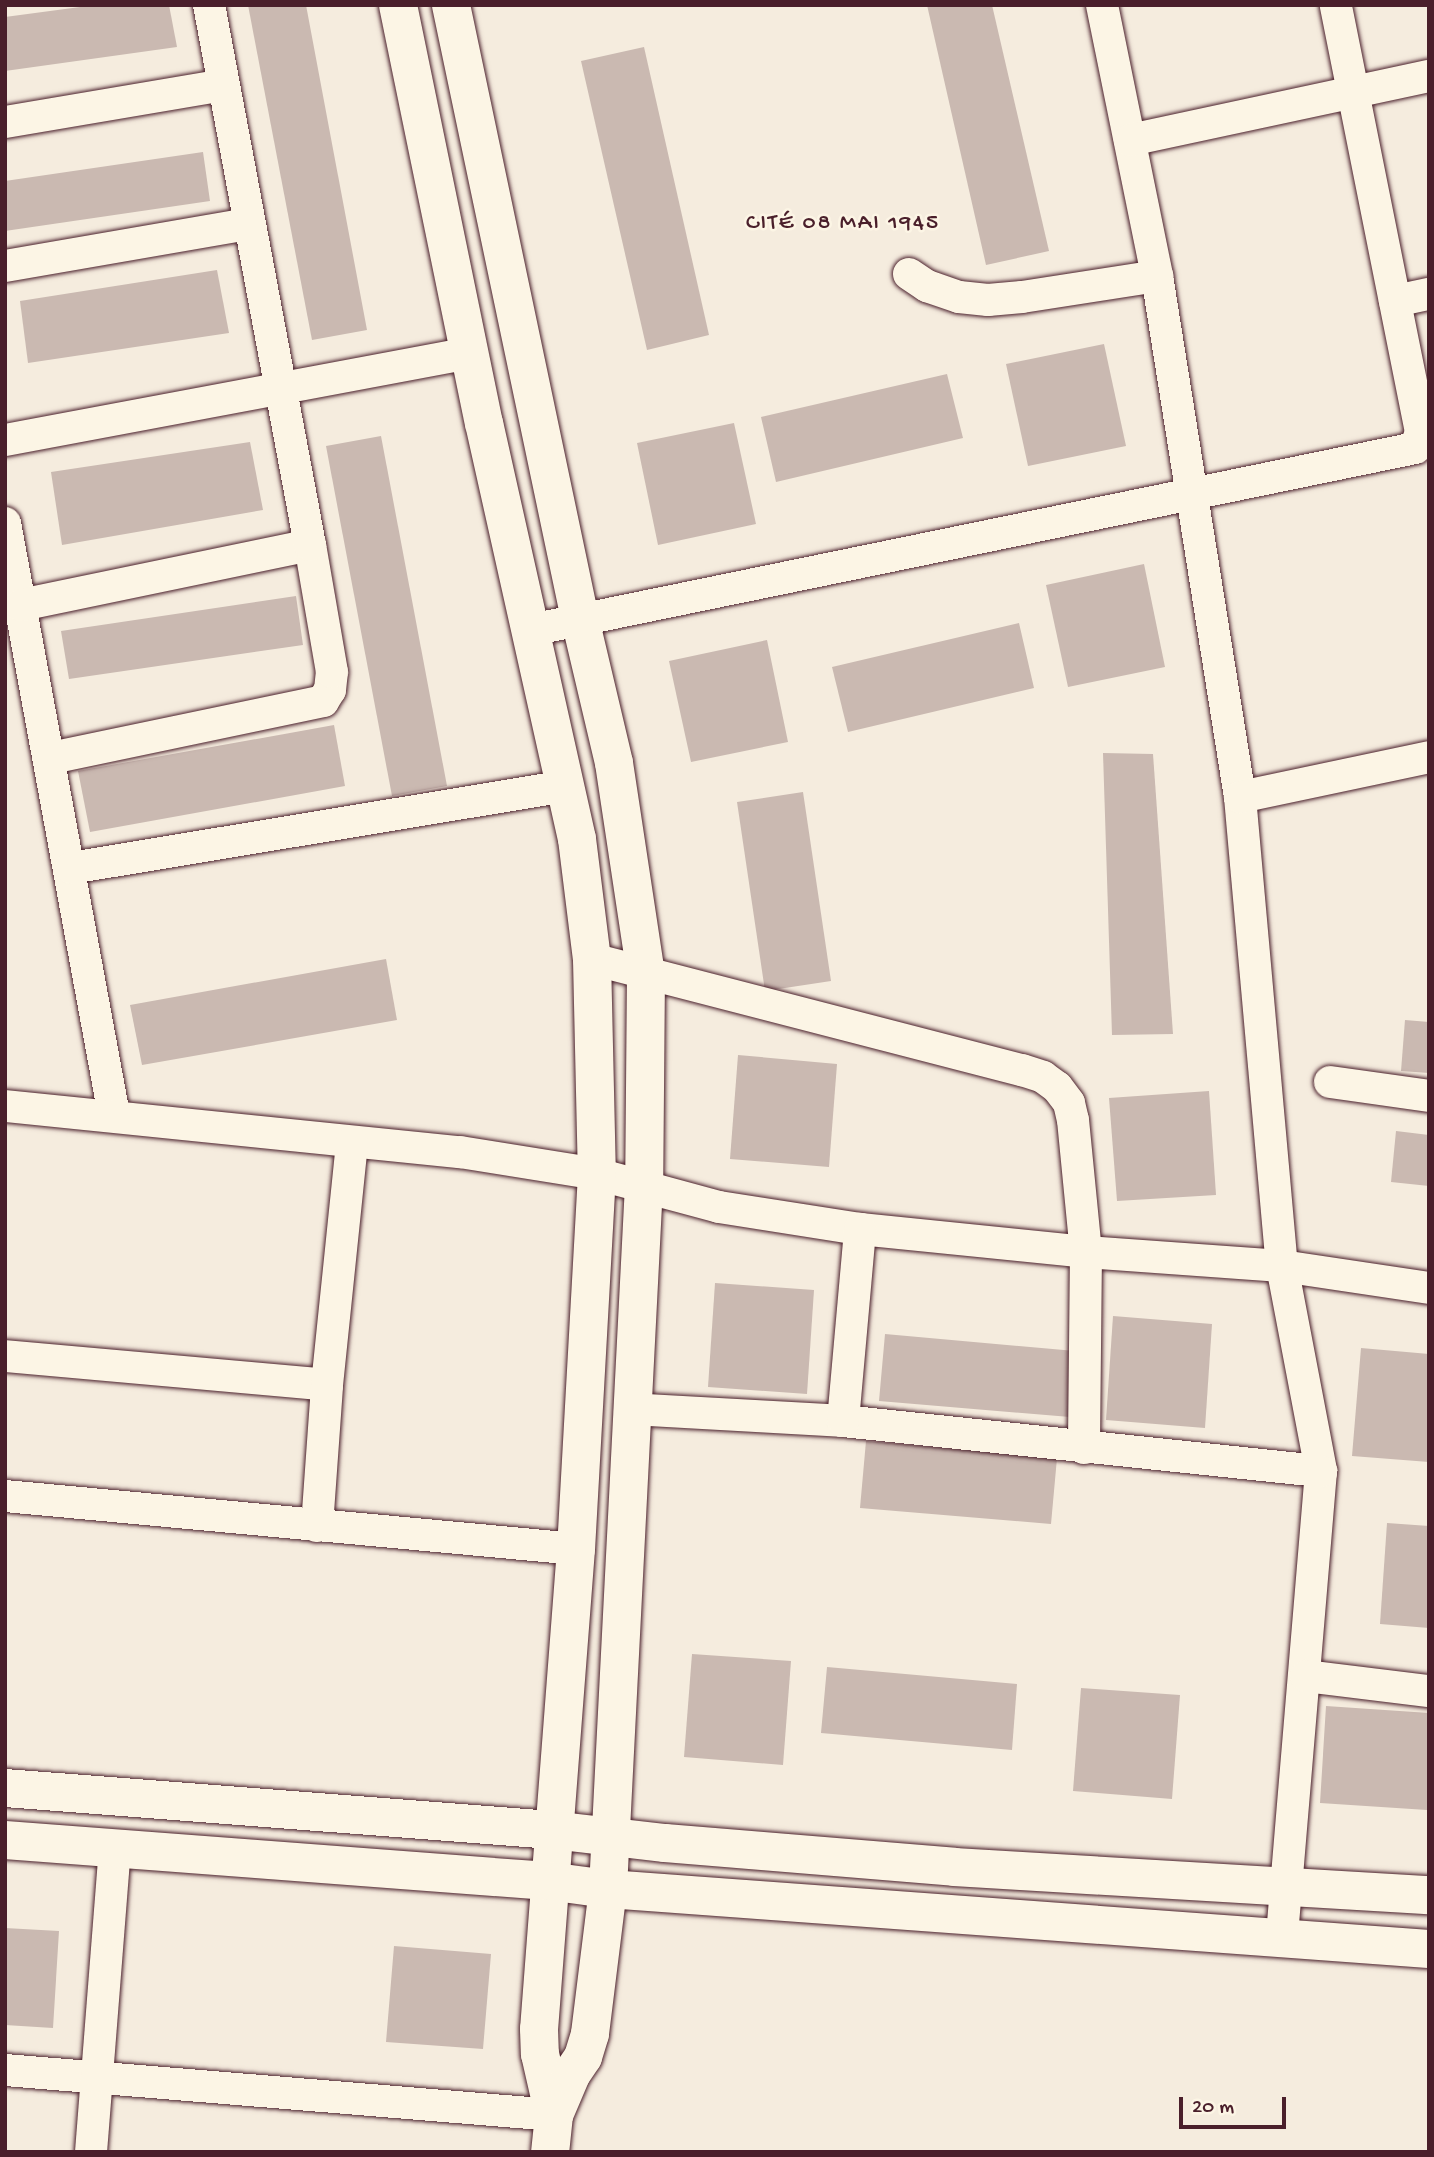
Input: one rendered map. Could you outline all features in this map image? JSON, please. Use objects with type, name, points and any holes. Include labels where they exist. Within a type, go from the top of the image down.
[{"type":"street","points":[[51,758],[323,701],[330,690],[332,671],[310,545],[209,5]]},
{"type":"street","points":[[398,5],[470,353],[577,839],[592,959],[597,1174],[576,1549],[548,1881],[539,2029],[540,2054],[552,2133]]},
{"type":"street","points":[[451,5],[580,619],[614,763],[646,974],[644,1185],[630,1409],[608,1889],[590,2034],[583,2057],[571,2076],[552,2133]]},
{"type":"street","points":[[1101,5],[1157,276],[1194,494],[1240,797],[1282,1266],[1321,1471],[1306,1676],[1282,1938]]},
{"type":"street","points":[[531,630],[1415,448],[1421,432],[1336,5]]},
{"type":"street","points":[[1130,141],[1429,76]]},
{"type":"street","points":[[5,122],[223,85]]},
{"type":"street","points":[[5,266],[249,225]]},
{"type":"street","points":[[909,274],[926,286],[959,297],[988,300],[1022,298],[1157,276]]},
{"type":"street","points":[[1395,301],[1429,294]]},
{"type":"street","points":[[5,440],[470,353]]},
{"type":"street","points":[[5,523],[51,758],[114,1115]]},
{"type":"street","points":[[21,605],[310,545]]},
{"type":"street","points":[[1240,797],[1429,757]]},
{"type":"street","points":[[71,868],[566,786]]},
{"type":"street","points":[[592,959],[1043,1077],[1057,1087],[1069,1103],[1086,1252],[1084,1448]]},
{"type":"street","points":[[1330,1082],[1429,1096]]},
{"type":"street","points":[[5,1105],[460,1152],[597,1174],[719,1207],[860,1229],[1086,1252],[1282,1266],[1429,1288]]},
{"type":"street","points":[[317,1526],[327,1385],[352,1142]]},
{"type":"street","points":[[843,1421],[860,1229]]},
{"type":"street","points":[[5,1356],[327,1385]]},
{"type":"street","points":[[630,1409],[843,1421],[1321,1471]]},
{"type":"street","points":[[5,1496],[576,1549]]},
{"type":"street","points":[[1306,1676],[1429,1690]]},
{"type":"street","points":[[5,1788],[552,1830],[954,1867],[1429,1895]]},
{"type":"street","points":[[5,1840],[548,1881],[608,1889],[1429,1949]]},
{"type":"street","points":[[91,2152],[115,1850]]},
{"type":"street","points":[[951,1913],[954,1867]]},
{"type":"street","points":[[5,2070],[97,2078],[552,2133]]},
{"type":"building","points":[[95,5],[169,5],[177,47],[5,71],[5,17]]},
{"type":"building","points":[[248,5],[306,5],[367,330],[312,340]]},
{"type":"building","points":[[927,5],[992,5],[1049,251],[986,265]]},
{"type":"building","points":[[644,47],[709,335],[647,350],[581,61]]},
{"type":"building","points":[[203,152],[210,201],[5,231],[5,181]]},
{"type":"building","points":[[217,270],[229,333],[28,363],[20,301]]},
{"type":"building","points":[[1104,344],[1126,446],[1028,466],[1006,364]]},
{"type":"building","points":[[947,374],[963,438],[776,482],[761,417]]},
{"type":"building","points":[[734,423],[756,524],[658,545],[637,443]]},
{"type":"building","points":[[381,436],[447,786],[392,796],[326,446]]},
{"type":"building","points":[[250,442],[263,510],[62,545],[51,472]]},
{"type":"building","points":[[1144,564],[1165,667],[1068,687],[1046,585]]},
{"type":"building","points":[[296,596],[303,645],[69,679],[61,631]]},
{"type":"building","points":[[1019,623],[1034,688],[848,732],[832,667]]},
{"type":"building","points":[[767,640],[788,742],[691,762],[669,661]]},
{"type":"building","points":[[334,725],[345,786],[90,832],[78,771]]},
{"type":"building","points":[[1103,753],[1153,754],[1173,1034],[1112,1035]]},
{"type":"building","points":[[803,792],[831,981],[765,991],[737,802]]},
{"type":"building","points":[[386,959],[397,1020],[142,1065],[130,1005]]},
{"type":"building","points":[[1405,1020],[1429,1022],[1429,1073],[1401,1071]]},
{"type":"building","points":[[738,1055],[837,1064],[829,1167],[730,1159]]},
{"type":"building","points":[[1209,1091],[1216,1195],[1117,1201],[1109,1098]]},
{"type":"building","points":[[1396,1131],[1429,1135],[1429,1186],[1391,1182]]},
{"type":"building","points":[[715,1283],[814,1290],[807,1394],[708,1387]]},
{"type":"building","points":[[1113,1316],[1212,1324],[1205,1428],[1106,1420]]},
{"type":"building","points":[[885,1334],[1075,1351],[1070,1417],[879,1401]]},
{"type":"building","points":[[1361,1348],[1429,1354],[1429,1462],[1352,1456]]},
{"type":"building","points":[[866,1441],[1057,1458],[1051,1524],[860,1508]]},
{"type":"building","points":[[1387,1523],[1429,1526],[1429,1628],[1380,1624]]},
{"type":"building","points":[[692,1654],[791,1661],[783,1765],[684,1757]]},
{"type":"building","points":[[827,1667],[1017,1684],[1012,1750],[821,1733]]},
{"type":"building","points":[[1081,1688],[1180,1695],[1172,1799],[1073,1791]]},
{"type":"building","points":[[1326,1706],[1429,1713],[1427,1810],[1320,1803]]},
{"type":"building","points":[[5,1928],[59,1931],[53,2028],[5,2025]]},
{"type":"building","points":[[394,1946],[491,1954],[483,2049],[386,2042]]},
{"type":"district","name":"CITÉ 08 MAI 1945","points":[[843,224]]}]
